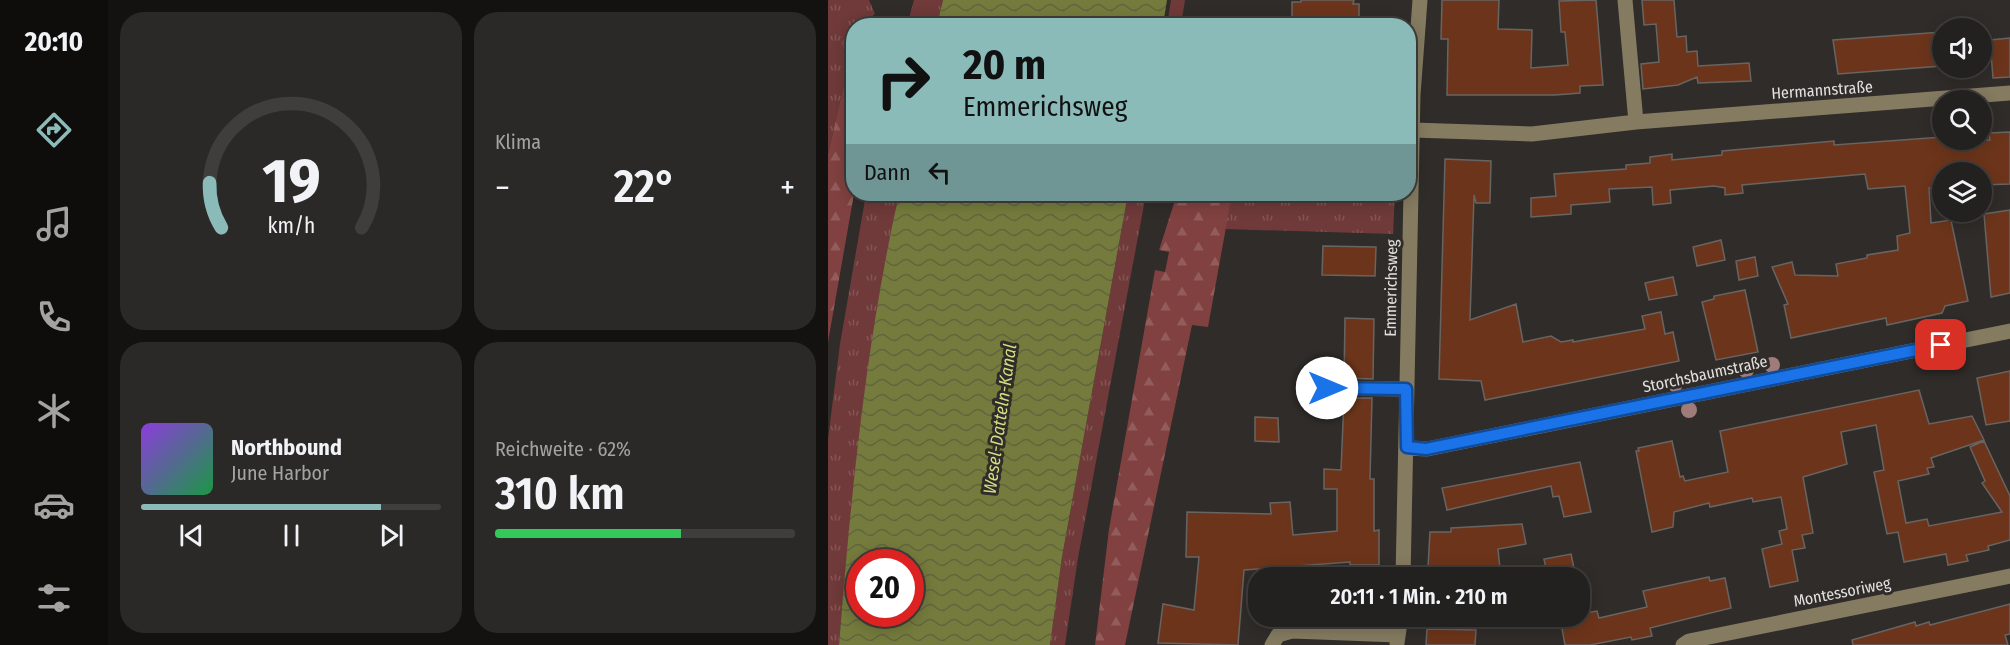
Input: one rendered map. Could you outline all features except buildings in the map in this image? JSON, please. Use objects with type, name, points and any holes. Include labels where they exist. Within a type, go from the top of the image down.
[{"type":"street","name":"Emmerichsweg","points":[[1416,74],[1420,0]]},
{"type":"street","points":[[1625,0],[1636,122]]},
{"type":"street","name":"Hermannstraße","points":[[1416,130],[1532,134],[1636,122],[2010,93]]},
{"type":"street","name":"Emmerichsweg","points":[[1403,567],[1411,201]]},
{"type":"street","name":"Storchsbaumstraße","points":[[1407,447],[1426,449],[1448,445],[2010,330]]},
{"type":"street","points":[[1327,388],[1406,389]]},
{"type":"street","name":"Montessoriweg","points":[[1683,645],[1689,641],[2010,576]]},
{"type":"street","points":[[1272,645],[1278,635],[1292,631],[1398,640]]},
{"type":"green space","points":[[828,0],[869,0],[875,14],[870,18],[846,18],[846,41],[842,46],[846,60],[846,76],[828,154]]},
{"type":"green space","points":[[914,0],[943,0],[939,18],[909,18]]},
{"type":"green space","points":[[1171,0],[1185,0],[1182,18],[1168,18]]},
{"type":"green space","points":[[846,38],[846,60],[841,42]]},
{"type":"green space","points":[[846,76],[846,201],[853,201],[828,342],[828,154]]},
{"type":"green space","points":[[865,201],[898,201],[863,418],[848,549],[846,549],[839,645],[828,645],[828,439],[840,344]]},
{"type":"green space","points":[[1127,201],[1145,201],[1078,558],[1065,645],[1050,645],[1062,557]]},
{"type":"green space","points":[[1175,201],[1231,201],[1208,327],[1192,325],[1125,645],[1095,645],[1109,529],[1155,270],[1165,272],[1169,252],[1159,250]]},
{"type":"green space","points":[[1231,201],[1395,201],[1393,234],[1225,229]]},
{"type":"water","points":[[943,0],[1167,0],[1164,18],[939,18]]},
{"type":"water","name":"Wesel-Datteln-Kanal","points":[[898,201],[1127,201],[1062,557],[1050,645],[839,645],[846,566],[846,627],[924,627],[924,549],[847,549],[877,306]]},
{"type":"route","points":[[1327,388],[1406,389],[1407,447],[1426,449],[1941,345]]}]
